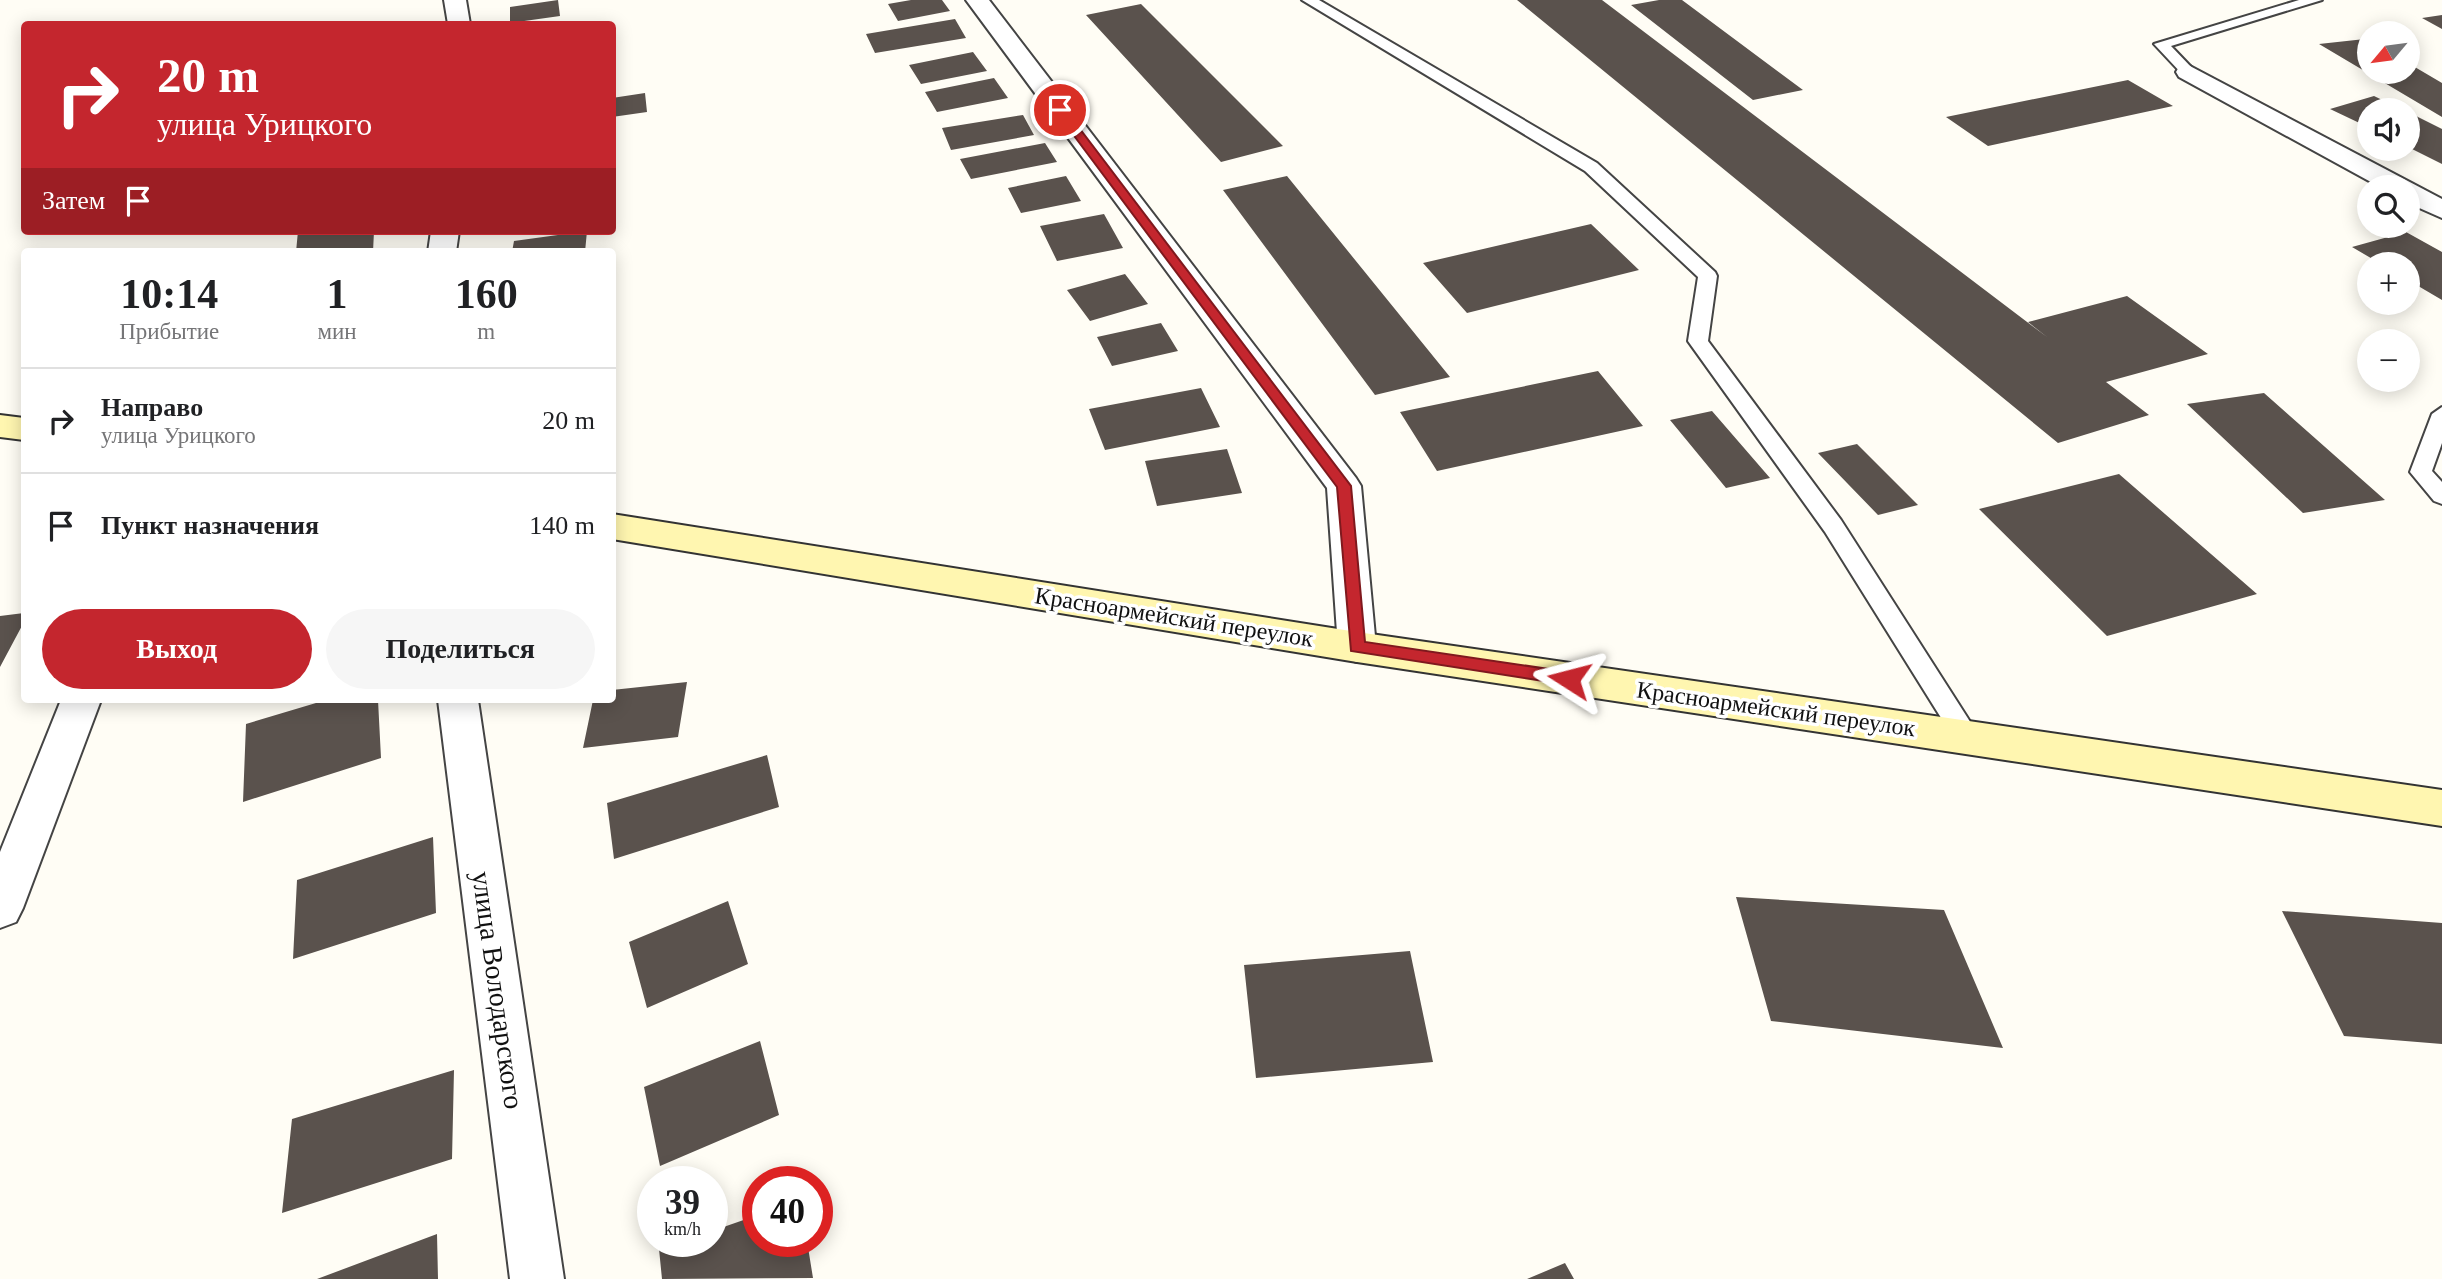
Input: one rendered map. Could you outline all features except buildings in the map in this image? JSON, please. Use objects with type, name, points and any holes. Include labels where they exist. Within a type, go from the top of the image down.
[{"type":"street","points":[[455,0],[458,21]]},
{"type":"street","points":[[977,0],[1344,486],[1357,647]]},
{"type":"street","points":[[2188,72],[2378,175]]},
{"type":"street","points":[[2420,198],[2442,210]]},
{"type":"street","points":[[0,426],[21,429]]},
{"type":"street","name":"Красноармейский переулок","points":[[616,527],[1357,647],[2442,808]]},
{"type":"street","points":[[0,908],[80,703]]},
{"type":"street","name":"улица Володарского","points":[[458,703],[537,1279]]},
{"type":"lane","points":[[1309,0],[1591,167],[1708,276],[1698,341],[1833,526],[1967,738]]},
{"type":"lane","points":[[2188,72],[2161,44],[2315,0]]},
{"type":"lane","points":[[2442,414],[2421,472],[2442,496]]},
{"type":"route","points":[[1060,110],[1344,486],[1357,647],[1569,679]]}]
